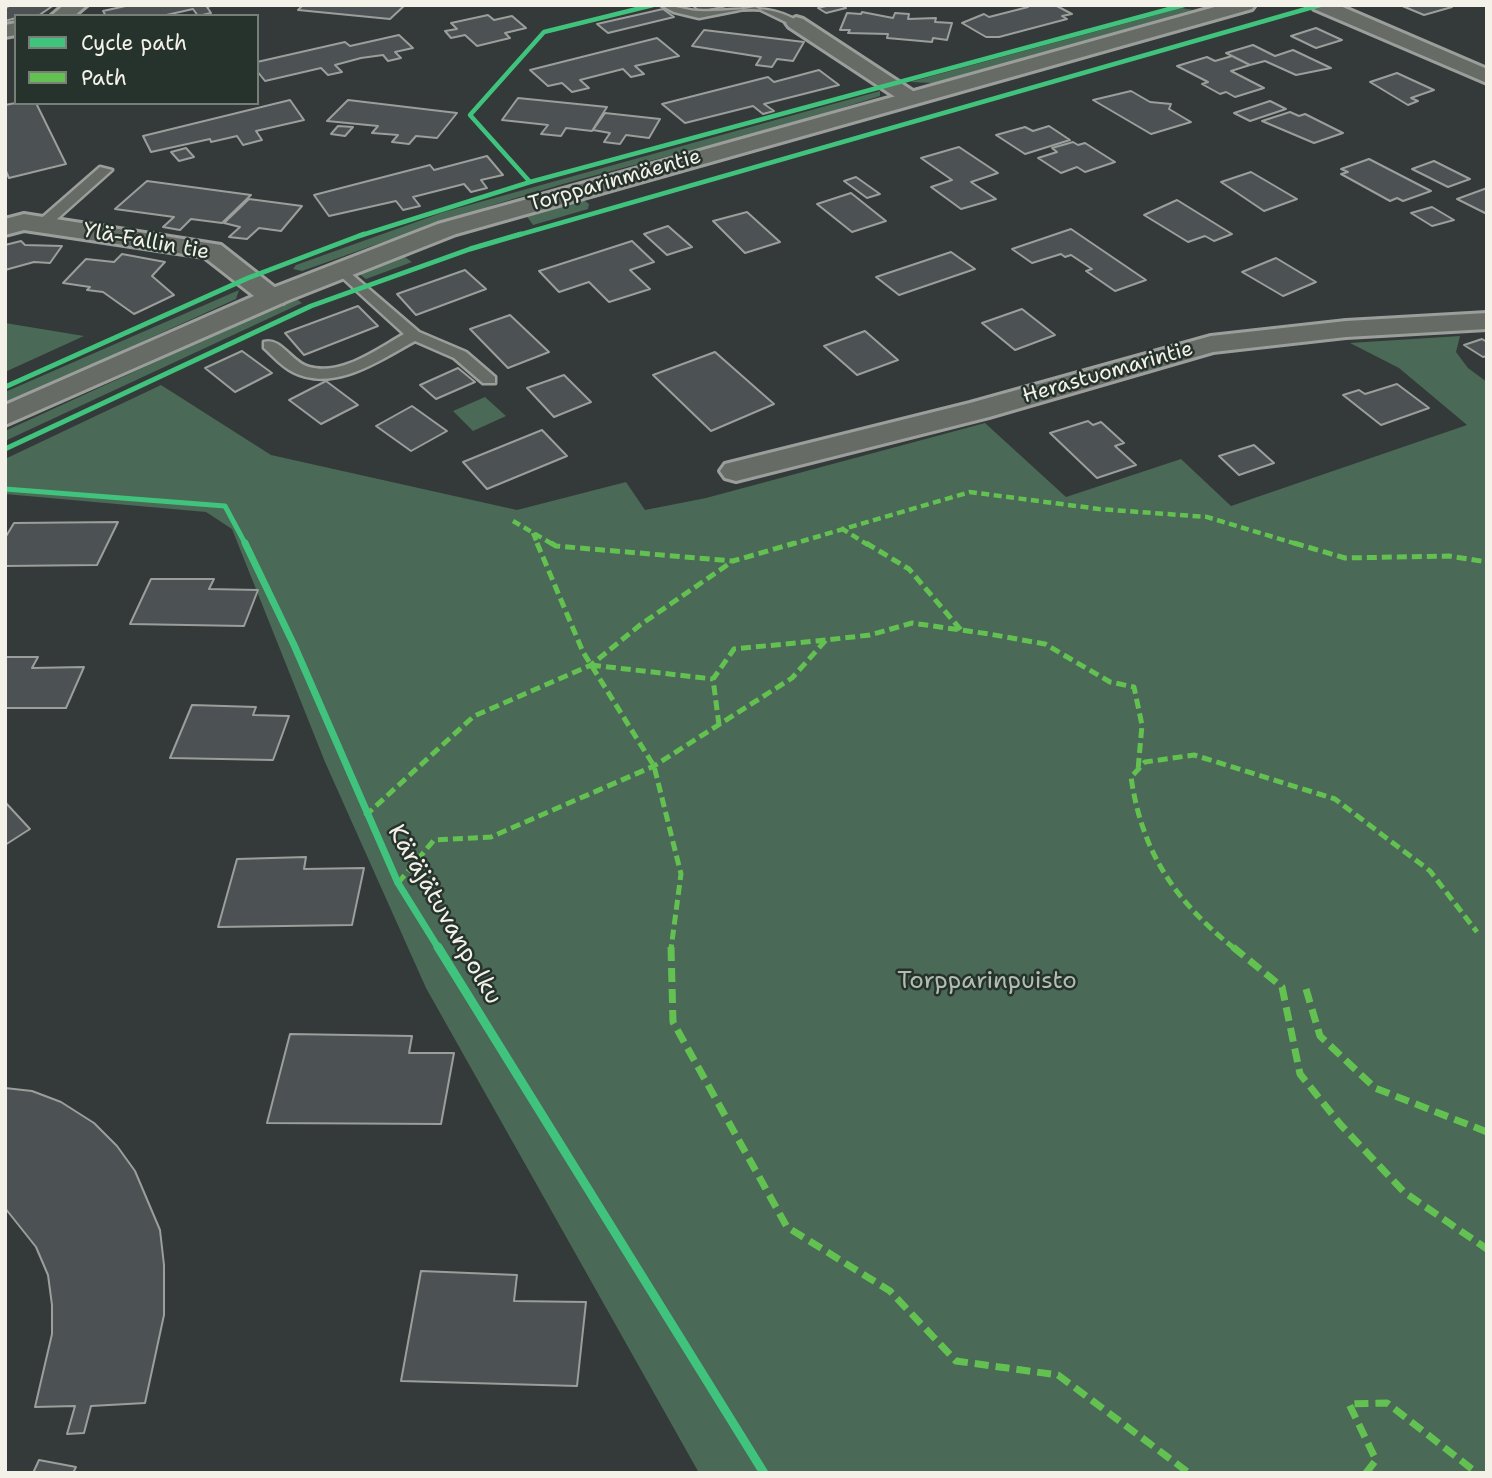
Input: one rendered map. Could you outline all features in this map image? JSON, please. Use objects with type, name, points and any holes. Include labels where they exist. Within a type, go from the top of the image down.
[{"type":"street","name":"Torpparinmäentie","points":[[5,416],[273,297],[447,229],[1245,5]]},
{"type":"street","points":[[1321,5],[1487,77]]},
{"type":"street","points":[[796,23],[911,97]]},
{"type":"street","name":"Ylä-Fallin tie","points":[[5,227],[24,222],[212,250],[273,297]]},
{"type":"street","name":"Herastuomarintie","points":[[736,471],[978,410],[1211,344],[1346,329],[1487,321]]},
{"type":"lane","points":[[666,5],[688,16],[698,17],[752,5]]},
{"type":"lane","points":[[759,5],[796,23]]},
{"type":"lane","points":[[42,225],[105,170]]},
{"type":"lane","points":[[341,269],[414,335],[460,355],[489,380]]},
{"type":"lane","points":[[269,345],[301,371],[328,373],[348,370],[414,335]]},
{"type":"green space","points":[[1182,8],[1193,10],[933,83],[910,82]]},
{"type":"green space","points":[[880,91],[880,96],[841,108],[563,184],[432,225],[302,271],[293,269],[296,265],[444,212]]},
{"type":"green space","points":[[582,199],[589,204],[588,209],[533,225],[526,215]]},
{"type":"green space","points":[[402,255],[412,262],[366,279],[356,272]]},
{"type":"green space","points":[[239,290],[236,299],[5,404],[5,392]]},
{"type":"green space","points":[[295,298],[302,303],[5,441],[5,431]]},
{"type":"green space","points":[[5,323],[84,336],[5,372]]},
{"type":"green space","name":"Torpparinpuisto","points":[[1460,336],[1456,352],[1468,368],[1487,382],[1487,1473],[699,1473],[426,988],[325,762],[232,529],[206,512],[5,494],[5,459],[161,385],[271,455],[517,510],[626,482],[645,510],[706,498],[985,423],[1066,497],[1181,459],[1231,506],[1467,425],[1399,368],[1350,343]]},
{"type":"green space","points":[[485,397],[506,416],[473,431],[453,411]]},
{"type":"building","points":[[10,5],[54,5],[41,14],[14,14],[14,19],[5,21],[5,9]]},
{"type":"building","points":[[130,5],[214,5],[207,7],[211,13],[207,14],[197,14],[193,9],[171,14],[105,14],[103,11]]},
{"type":"building","points":[[293,5],[405,5],[390,19],[298,10],[302,6]]},
{"type":"building","points":[[692,5],[731,5],[700,12]]},
{"type":"building","points":[[830,5],[846,8],[826,13],[818,8]]},
{"type":"building","points":[[1025,5],[1055,5],[1072,14],[1062,16],[1067,19],[999,37],[986,37],[962,23],[984,14],[989,17],[1028,7]]},
{"type":"building","points":[[1400,5],[1449,5],[1452,7],[1424,15]]},
{"type":"building","points":[[663,9],[674,17],[608,33],[597,24]]},
{"type":"building","points":[[862,12],[893,18],[895,13],[909,14],[908,19],[936,18],[935,22],[952,23],[947,40],[933,38],[932,42],[887,38],[888,34],[848,33],[850,30],[840,30],[847,13]]},
{"type":"building","points":[[488,15],[494,20],[512,16],[526,28],[505,33],[510,38],[477,46],[465,35],[451,38],[445,31],[457,29],[451,23]]},
{"type":"building","points":[[1316,28],[1342,40],[1316,48],[1291,36]]},
{"type":"building","points":[[704,30],[804,42],[793,61],[777,59],[772,67],[756,65],[761,57],[692,46]]},
{"type":"building","points":[[399,35],[413,48],[395,52],[401,58],[388,61],[383,55],[335,65],[342,72],[328,75],[321,68],[265,81],[259,74],[259,62],[345,42],[350,46]]},
{"type":"building","points":[[657,38],[679,56],[635,66],[644,74],[631,77],[623,69],[580,80],[589,88],[572,92],[562,83],[548,86],[530,70]]},
{"type":"building","points":[[1253,45],[1275,56],[1293,50],[1331,68],[1296,75],[1265,61],[1250,65],[1226,53]]},
{"type":"building","points":[[1232,56],[1250,65],[1231,71],[1264,88],[1235,97],[1226,92],[1220,94],[1202,84],[1208,82],[1177,66],[1207,57],[1215,61]]},
{"type":"building","points":[[819,70],[839,85],[764,104],[774,111],[763,114],[753,106],[685,123],[662,104],[768,77],[774,82]]},
{"type":"building","points":[[1397,73],[1434,90],[1411,98],[1418,101],[1408,105],[1370,82]]},
{"type":"building","points":[[1131,91],[1150,102],[1171,104],[1169,109],[1191,122],[1151,134],[1093,100]]},
{"type":"building","points":[[518,98],[607,107],[592,131],[566,128],[561,136],[541,134],[548,125],[502,120]]},
{"type":"building","points":[[290,100],[304,120],[256,131],[262,140],[243,145],[237,136],[151,152],[143,136]]},
{"type":"building","points":[[348,100],[457,113],[437,138],[416,136],[409,144],[392,142],[398,135],[372,133],[378,126],[327,121]]},
{"type":"building","points":[[1270,101],[1286,109],[1250,121],[1234,113]]},
{"type":"building","points":[[5,105],[37,105],[66,164],[9,178],[5,169]]},
{"type":"building","points":[[1290,112],[1299,116],[1305,114],[1343,133],[1314,143],[1262,121]]},
{"type":"building","points":[[605,113],[660,119],[649,138],[626,135],[620,144],[604,142],[610,133],[593,130]]},
{"type":"building","points":[[338,126],[353,127],[345,136],[331,134]]},
{"type":"building","points":[[1049,126],[1070,140],[1025,154],[996,135],[1025,127],[1033,131]]},
{"type":"building","points":[[1073,142],[1078,145],[1085,143],[1115,162],[1085,172],[1077,167],[1061,173],[1038,158],[1057,152],[1052,148]]},
{"type":"building","points":[[959,147],[998,173],[971,182],[996,199],[961,209],[931,187],[952,180],[921,158]]},
{"type":"building","points":[[186,148],[194,157],[179,161],[171,152]]},
{"type":"building","points":[[487,156],[503,175],[481,180],[487,188],[471,192],[464,184],[413,197],[420,206],[403,210],[396,201],[329,216],[314,195],[430,165],[434,170]]},
{"type":"building","points":[[1369,159],[1431,191],[1403,201],[1397,198],[1390,201],[1341,174],[1348,172],[1341,169]]},
{"type":"building","points":[[1434,161],[1470,179],[1448,187],[1412,169]]},
{"type":"building","points":[[1251,172],[1297,199],[1264,211],[1221,182]]},
{"type":"building","points":[[856,177],[880,194],[867,198],[844,181]]},
{"type":"building","points":[[147,181],[251,195],[222,223],[191,219],[180,230],[163,227],[174,217],[115,209]]},
{"type":"building","points":[[1487,188],[1487,214],[1457,199]]},
{"type":"building","points":[[851,193],[886,221],[852,232],[817,204]]},
{"type":"building","points":[[249,199],[302,206],[281,231],[259,228],[247,239],[229,237],[240,227],[224,223]]},
{"type":"building","points":[[1177,200],[1232,234],[1214,241],[1205,236],[1188,242],[1144,215]]},
{"type":"building","points":[[1432,207],[1454,220],[1432,226],[1411,213]]},
{"type":"building","points":[[747,212],[780,242],[745,253],[713,221]]},
{"type":"building","points":[[668,226],[692,247],[667,255],[644,234]]},
{"type":"building","points":[[1071,229],[1146,280],[1115,291],[1086,271],[1092,269],[1071,255],[1065,257],[1061,254],[1032,263],[1012,249]]},
{"type":"building","points":[[21,241],[25,245],[62,246],[50,263],[34,262],[5,270],[5,245]]},
{"type":"building","points":[[632,241],[654,262],[630,270],[650,289],[609,302],[589,282],[559,292],[539,271]]},
{"type":"building","points":[[951,252],[975,269],[899,295],[876,277]]},
{"type":"building","points":[[122,254],[165,262],[152,276],[174,295],[134,314],[103,292],[63,283],[86,259],[114,262]]},
{"type":"building","points":[[1276,258],[1316,282],[1283,296],[1242,272]]},
{"type":"building","points":[[465,270],[486,289],[416,315],[397,294]]},
{"type":"building","points":[[358,306],[378,326],[304,355],[285,333]]},
{"type":"building","points":[[1022,309],[1055,335],[1015,350],[982,323]]},
{"type":"building","points":[[510,315],[549,352],[508,368],[470,329]]},
{"type":"building","points":[[865,331],[898,360],[857,375],[824,346]]},
{"type":"building","points":[[1482,339],[1487,342],[1487,356],[1483,357],[1464,345]]},
{"type":"building","points":[[242,351],[272,373],[235,392],[205,368]]},
{"type":"building","points":[[715,352],[774,404],[711,431],[653,375]]},
{"type":"building","points":[[458,368],[475,382],[436,399],[420,385]]},
{"type":"building","points":[[564,375],[591,402],[554,417],[527,388]]},
{"type":"building","points":[[326,381],[358,405],[321,424],[289,400]]},
{"type":"building","points":[[1397,384],[1429,408],[1381,425],[1343,395],[1359,390],[1365,394]]},
{"type":"building","points":[[412,406],[447,431],[411,451],[376,426]]},
{"type":"building","points":[[1088,421],[1093,425],[1101,422],[1124,443],[1115,446],[1136,465],[1097,478],[1050,433]]},
{"type":"building","points":[[542,430],[567,456],[487,489],[463,462]]},
{"type":"building","points":[[1254,445],[1274,463],[1239,475],[1219,456]]},
{"type":"building","points":[[118,522],[97,565],[5,566],[5,538],[14,523]]},
{"type":"building","points":[[151,579],[214,579],[209,589],[258,590],[244,626],[130,624]]},
{"type":"building","points":[[5,657],[38,657],[32,668],[84,667],[66,708],[5,708]]},
{"type":"building","points":[[192,705],[256,707],[253,715],[289,716],[273,760],[170,758]]},
{"type":"building","points":[[5,802],[30,829],[5,845]]},
{"type":"building","points":[[306,857],[304,869],[364,868],[352,925],[218,927],[237,859]]},
{"type":"building","points":[[290,1034],[412,1036],[409,1053],[454,1053],[441,1124],[267,1123]]},
{"type":"building","points":[[5,1088],[32,1091],[61,1102],[94,1123],[117,1146],[135,1171],[160,1230],[164,1265],[164,1315],[145,1403],[91,1406],[84,1433],[67,1434],[75,1406],[35,1407],[52,1334],[52,1305],[48,1275],[36,1247],[5,1208]]},
{"type":"building","points":[[421,1271],[517,1275],[514,1301],[586,1302],[577,1386],[401,1381]]},
{"type":"building","points":[[39,1460],[76,1467],[73,1473],[33,1473]]},
{"type":"marked path","points":[[513,521],[556,546],[733,561],[970,492],[1099,509],[1207,517],[1345,558],[1449,556],[1487,562]]},
{"type":"marked path","points":[[841,528],[909,569],[961,630]]},
{"type":"marked path","points":[[533,533],[583,652],[654,766],[681,874],[671,948],[673,1022],[787,1227],[890,1291],[956,1361],[1058,1375],[1189,1473]]},
{"type":"marked path","points":[[365,816],[474,716],[591,665],[640,625],[733,561]]},
{"type":"marked path","points":[[398,883],[434,840],[491,837],[654,766],[792,678],[826,640],[870,635],[912,623],[1045,644],[1110,682],[1134,687],[1142,725],[1138,770]]},
{"type":"marked path","points":[[719,725],[713,679],[734,649],[826,640]]},
{"type":"marked path","points":[[591,665],[713,679]]},
{"type":"marked path","points":[[1477,932],[1430,871],[1335,799],[1194,755],[1145,762],[1131,777],[1137,817],[1166,880],[1215,933],[1282,987],[1300,1074],[1340,1124],[1404,1192],[1487,1249]]},
{"type":"marked path","points":[[1306,989],[1320,1036],[1375,1088],[1487,1132]]},
{"type":"marked path","points":[[1366,1473],[1376,1460],[1349,1404],[1387,1403],[1477,1473]]},
{"type":"cycle path","points":[[530,182],[470,115],[544,32],[653,5]]},
{"type":"cycle path","points":[[5,387],[248,278],[340,242],[530,182],[1184,5]]},
{"type":"cycle path","points":[[5,449],[311,306],[470,249],[1320,5]]},
{"type":"cycle path","name":"Käräjätuvanpolku","points":[[5,489],[178,500],[225,506],[273,598],[398,883],[764,1473]]}]
